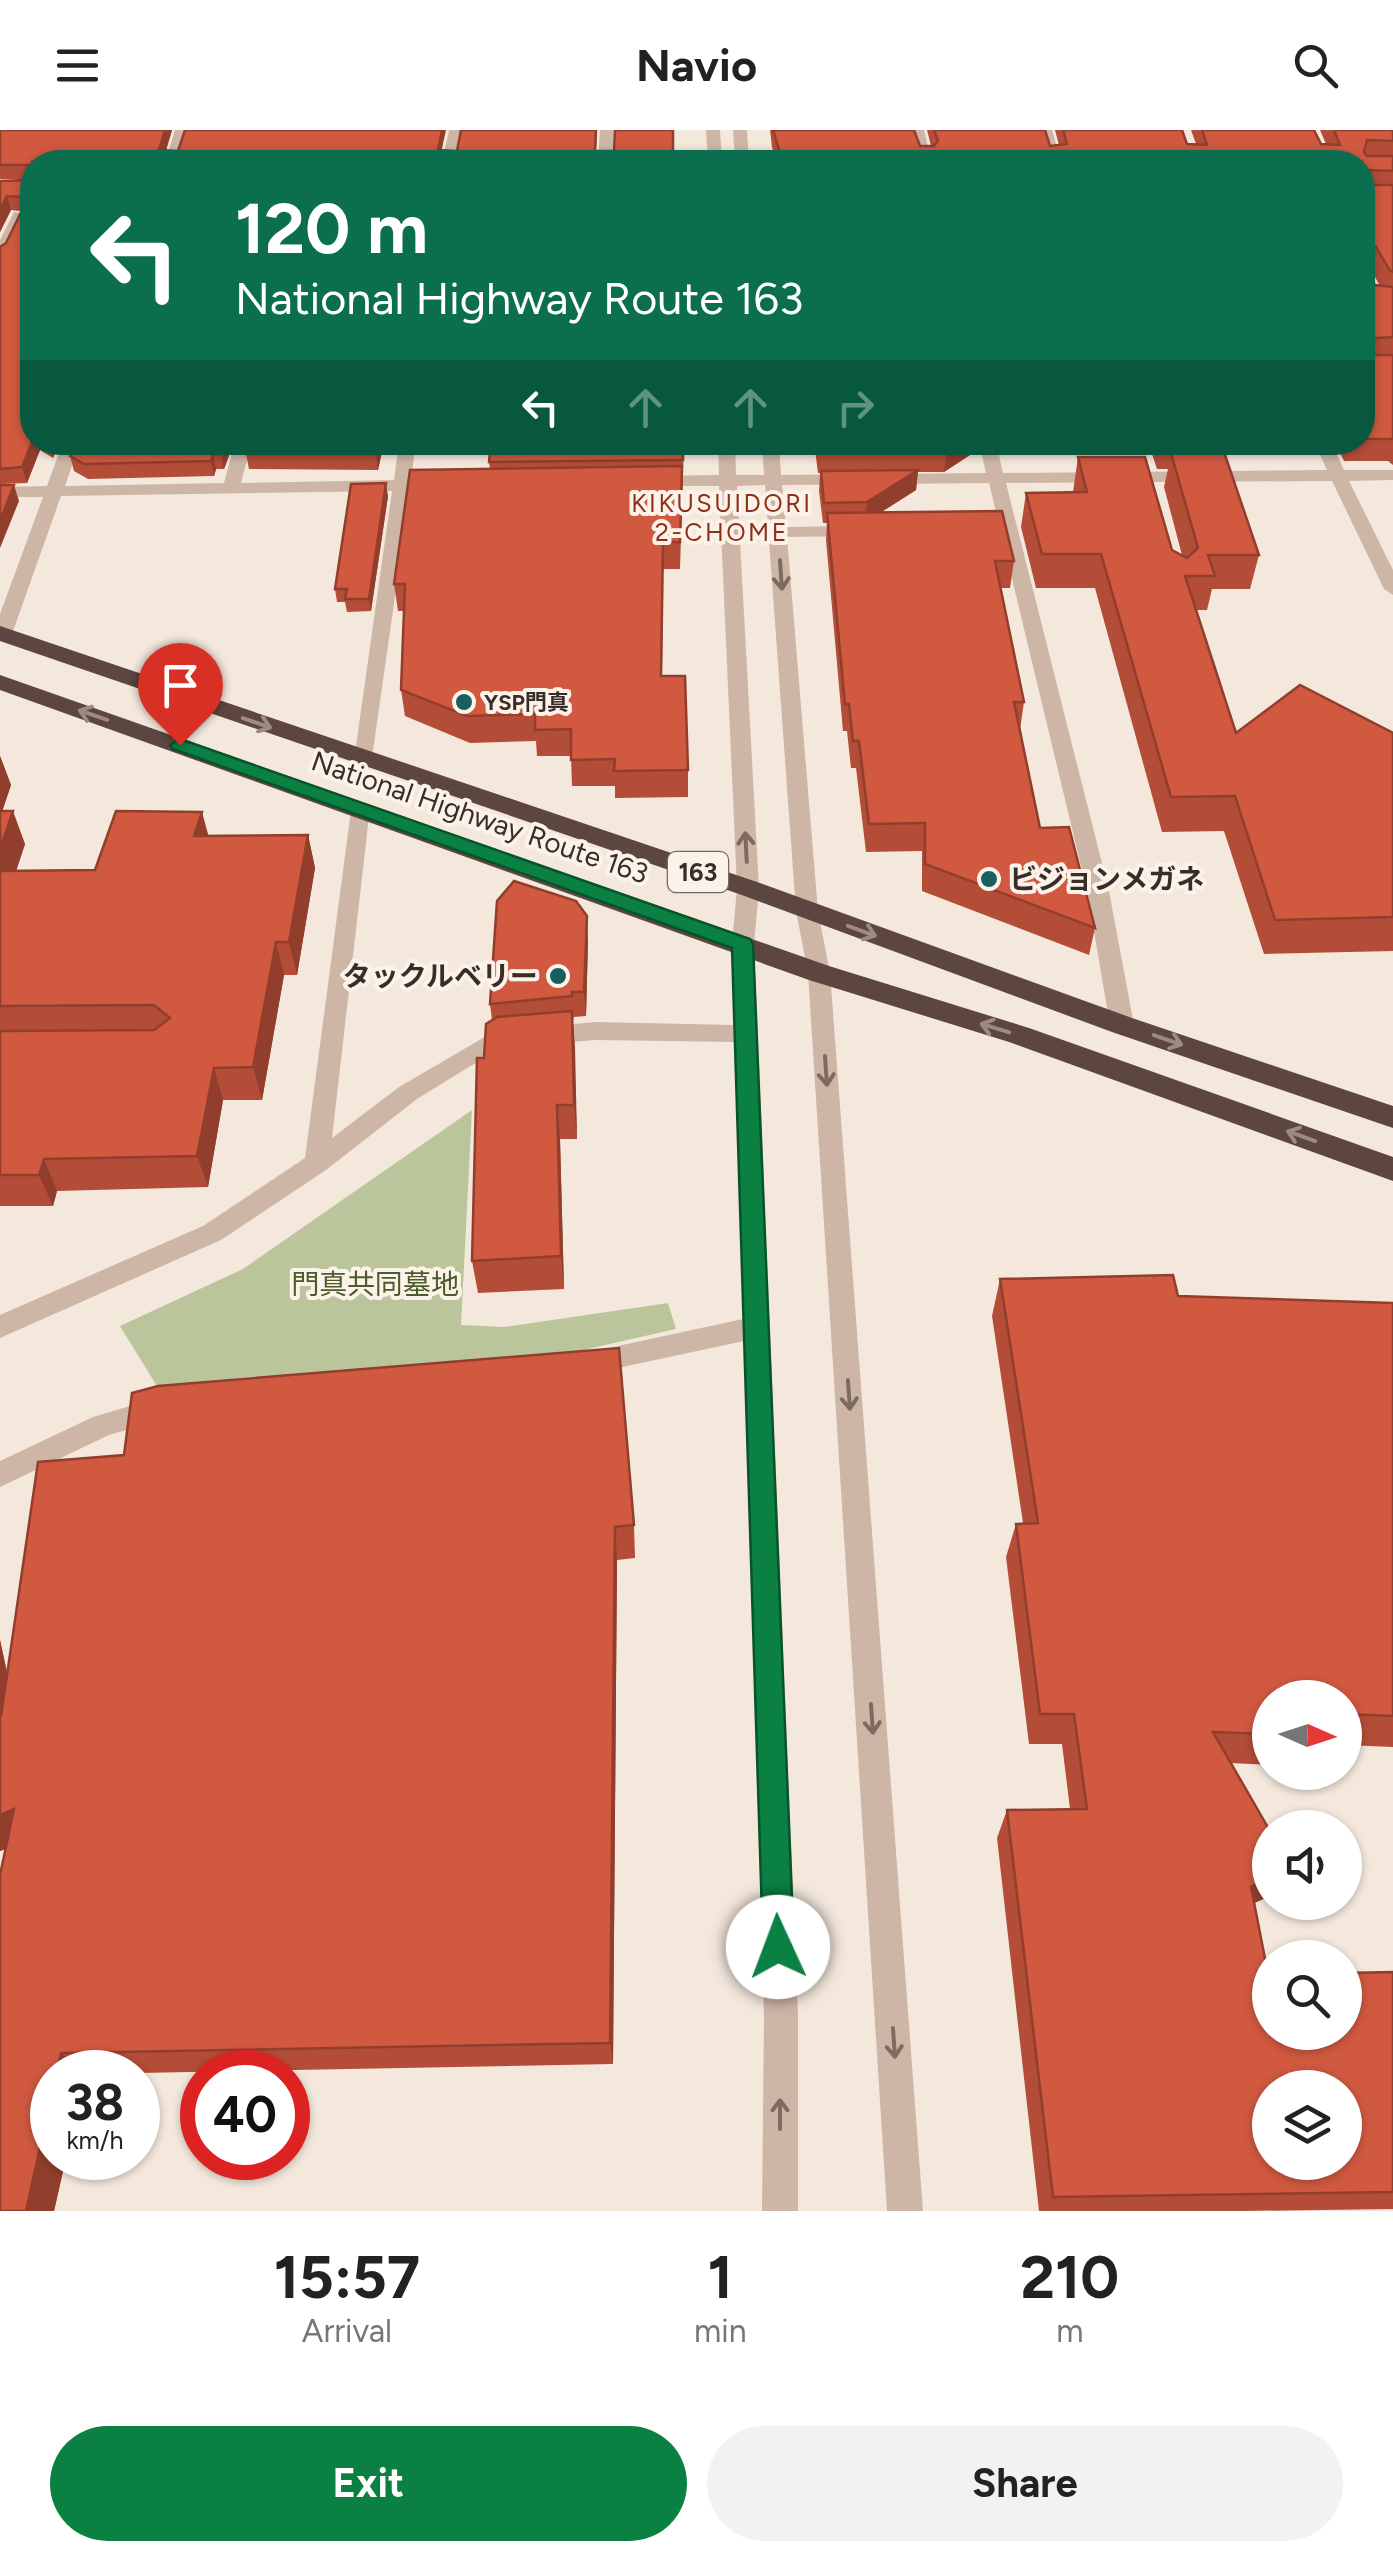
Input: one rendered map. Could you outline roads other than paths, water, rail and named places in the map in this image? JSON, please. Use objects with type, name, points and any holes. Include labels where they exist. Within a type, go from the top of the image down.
[{"type":"highway","name":"National Highway Route 163","points":[[1,634],[748,888],[1122,1025],[1393,1116]]},
{"type":"highway","name":"National Highway Route 163","points":[[0,682],[820,973],[1019,1035],[1393,1169]]},
{"type":"street","points":[[0,256],[20,224]]},
{"type":"street","points":[[1,634],[67,455]]},
{"type":"street","points":[[231,489],[240,455]]},
{"type":"street","points":[[364,760],[406,455]]},
{"type":"street","points":[[726,455],[748,888],[742,944],[780,1979],[780,2211]]},
{"type":"street","points":[[771,455],[807,912],[820,973],[904,2211]]},
{"type":"street","points":[[990,455],[996,478],[998,529],[1098,891],[1122,1025]]},
{"type":"street","points":[[1328,455],[1393,590]]},
{"type":"street","points":[[631,482],[996,478],[1150,486],[1393,475]]},
{"type":"street","points":[[0,492],[459,485]]},
{"type":"street","points":[[778,532],[874,530]]},
{"type":"street","points":[[317,1163],[359,808]]},
{"type":"street","points":[[0,1327],[212,1233],[317,1163],[408,1093],[494,1040],[596,1031],[746,1034]]},
{"type":"street","points":[[564,1368],[756,1327]]},
{"type":"street","points":[[0,1475],[103,1425],[180,1404]]},
{"type":"place","name":"YSP門真","points":[[464,702]]},
{"type":"place","name":"ビジョンメガネ","points":[[989,879]]},
{"type":"place","name":"タックルベリー","points":[[558,976]]},
{"type":"district","name":"KIKUSUIDORI 2-CHOME","points":[[722,518]]},
{"type":"park label","name":"門真共同墓地","points":[[375,1284]]}]
